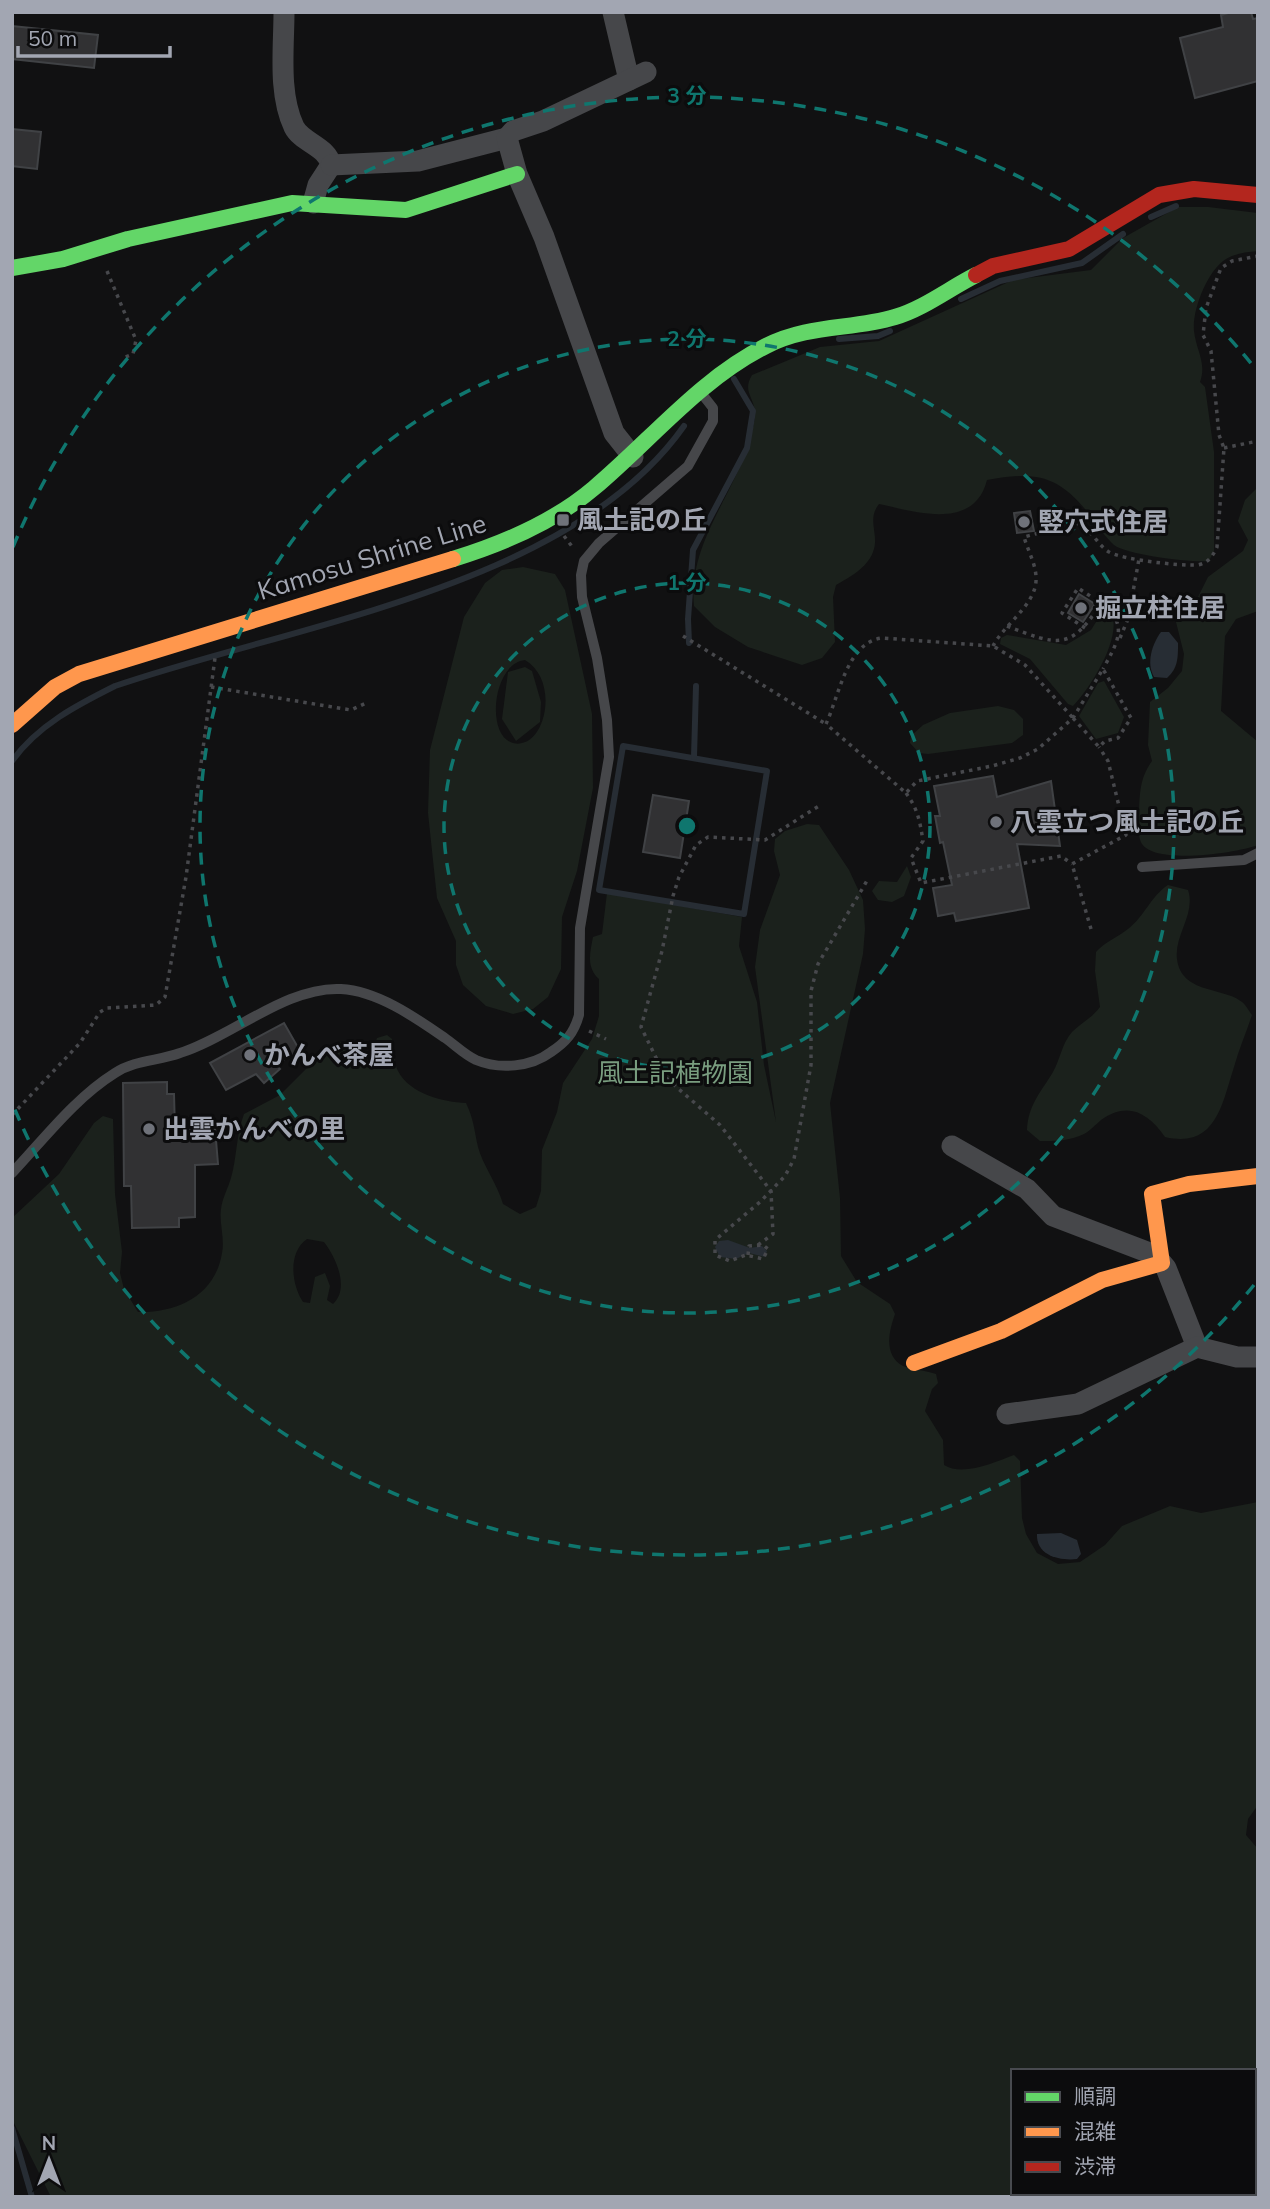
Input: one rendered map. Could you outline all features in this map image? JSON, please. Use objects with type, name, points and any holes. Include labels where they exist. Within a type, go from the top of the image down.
[{"type":"main road","points":[[12,268],[278,206],[313,204],[406,210],[517,174]]},
{"type":"main road","name":"Kamosu Shrine Line","points":[[12,724],[37,701],[79,674],[435,567],[490,548],[550,518],[592,490],[633,457],[700,392],[745,357],[790,335],[816,328],[896,317],[993,266],[1069,249],[1159,195],[1194,189],[1258,195]]},
{"type":"main road","points":[[914,1363],[1001,1331],[1102,1280],[1162,1263],[1152,1194],[1189,1184],[1258,1176]]},
{"type":"street","points":[[284,12],[285,97],[295,129],[323,151],[331,165]]},
{"type":"street","points":[[331,165],[418,161],[507,138],[513,131],[543,121],[638,76],[612,12]]},
{"type":"street","points":[[507,138],[517,174],[544,237],[614,433],[633,457]]},
{"type":"street","points":[[313,204],[318,184],[331,165]]},
{"type":"street","points":[[952,1146],[1027,1189],[1053,1216],[1155,1255],[1162,1263],[1197,1347]]},
{"type":"street","points":[[1007,1414],[1078,1404],[1197,1347],[1237,1357],[1258,1357]]},
{"type":"lane","points":[[12,1173],[85,1098],[115,1073],[140,1061],[180,1054],[317,989],[344,989],[371,996],[416,1019],[476,1060],[501,1066],[541,1060],[566,1041],[575,1029],[579,1015],[580,928],[602,814],[609,757],[607,720],[597,658],[582,597],[584,561],[608,535],[688,466],[713,421],[713,408],[700,392]]},
{"type":"lane","points":[[1142,867],[1244,860],[1258,853]]},
{"type":"path","points":[[98,249],[136,340],[133,354],[123,358]]},
{"type":"path","points":[[993,646],[1031,595],[1036,582],[1024,537],[1076,523],[1083,525],[1112,553],[1139,559],[1199,565],[1211,559],[1219,537],[1224,447],[1219,435],[1211,351],[1203,335],[1206,308],[1221,268],[1232,261],[1258,256]]},
{"type":"path","points":[[1224,447],[1258,441]]},
{"type":"path","points":[[550,518],[584,561]]},
{"type":"path","points":[[906,793],[917,781],[1020,758],[1038,749],[1073,718],[1128,619],[1139,559]]},
{"type":"path","points":[[1086,628],[1062,613],[1078,588],[1101,603],[1116,618],[1119,638]]},
{"type":"path","points":[[1007,626],[1058,640],[1075,636],[1086,628],[1101,603]]},
{"type":"path","points":[[683,636],[826,724],[906,793],[917,808],[920,822],[923,841],[911,858],[921,883],[1060,856],[1072,864],[1091,929]]},
{"type":"path","points":[[826,724],[857,651],[870,639],[993,646],[1025,665],[1099,747],[1108,761],[1126,835],[1072,864]]},
{"type":"path","points":[[12,1115],[80,1043],[100,1012],[107,1008],[156,1004],[165,997],[186,877],[215,663]]},
{"type":"path","points":[[1099,747],[1105,741],[1118,738],[1131,718],[1102,669]]},
{"type":"path","points":[[211,687],[351,710],[366,703]]},
{"type":"path","points":[[758,1245],[773,1234],[771,1191],[720,1125],[666,1078],[640,1027],[662,951],[679,877],[701,840],[708,837],[761,840],[822,804]]},
{"type":"path","points":[[748,1255],[738,1261],[720,1260],[715,1255],[715,1240],[771,1191],[785,1176],[794,1159],[811,1065],[811,991],[818,964],[868,879]]},
{"type":"path","points":[[589,1031],[606,1039]]},
{"type":"path","points":[[758,1245],[768,1249],[766,1257],[758,1259],[748,1255],[749,1246],[758,1245]]},
{"type":"green space","points":[[1178,207],[1208,207],[1258,213],[1258,251],[1234,255],[1219,264],[1198,301],[1194,322],[1202,363],[1200,382],[1205,387],[1214,452],[1214,551],[1209,561],[1160,558],[1121,549],[1107,538],[1078,502],[1057,484],[1033,477],[1004,477],[987,480],[980,496],[969,507],[956,512],[925,513],[879,504],[873,522],[875,546],[870,558],[858,572],[836,585],[833,597],[835,642],[822,658],[802,665],[748,647],[715,627],[694,606],[698,562],[713,521],[742,462],[752,430],[755,410],[748,389],[752,375],[820,347],[879,341],[1013,280],[1091,270],[1123,238]]},
{"type":"green space","points":[[1256,489],[1258,611],[1236,619],[1225,636],[1221,711],[1258,742],[1258,845],[1216,854],[1163,854],[1142,844],[1139,833],[1141,785],[1152,761],[1148,745],[1150,702],[1168,688],[1182,671],[1184,654],[1176,622],[1178,613],[1197,599],[1208,577],[1243,551],[1248,540],[1238,521],[1245,500]]},
{"type":"green space","points":[[523,567],[555,574],[565,590],[592,714],[593,788],[577,871],[562,917],[561,969],[548,997],[533,1009],[513,1014],[486,1006],[463,985],[456,965],[456,941],[437,898],[428,813],[430,750],[464,617],[485,583],[502,570]],"holes":[[[525,660],[536,670],[543,683],[545,698],[540,726],[524,743],[513,743],[504,738],[499,728],[496,700],[500,686],[514,664]]]},
{"type":"green space","points":[[1103,611],[1110,611],[1113,621],[1109,647],[1096,675],[1073,706],[1068,704],[1030,659],[1000,644],[1001,638],[1007,635],[1066,645],[1091,630]]},
{"type":"green space","points":[[525,667],[532,671],[541,702],[540,722],[516,741],[502,719],[508,672]]},
{"type":"green space","points":[[1104,681],[1124,717],[1118,733],[1096,739],[1079,716],[1098,683]]},
{"type":"green space","points":[[998,706],[1014,710],[1023,719],[1023,735],[1012,743],[928,754],[919,753],[910,743],[911,736],[923,725],[950,713]]},
{"type":"green space","name":"風土記植物園","points":[[807,824],[819,825],[849,870],[863,900],[863,954],[830,1103],[840,1198],[841,1256],[857,1282],[890,1304],[895,1314],[889,1342],[892,1356],[903,1366],[936,1374],[938,1383],[932,1389],[925,1411],[943,1440],[944,1465],[969,1469],[1014,1455],[1020,1461],[1022,1518],[1026,1534],[1037,1553],[1058,1564],[1080,1562],[1105,1545],[1122,1526],[1170,1506],[1201,1513],[1258,1502],[1258,1805],[1248,1819],[1246,1835],[1258,1849],[1258,2197],[51,2197],[12,2119],[12,1218],[59,1174],[94,1123],[103,1116],[113,1119],[115,1194],[122,1252],[120,1273],[124,1289],[138,1312],[153,1312],[180,1305],[203,1291],[218,1268],[223,1248],[222,1205],[233,1170],[244,1114],[280,1095],[330,1045],[345,1041],[366,1056],[372,1054],[377,1038],[387,1035],[392,1039],[398,1071],[410,1086],[447,1101],[466,1103],[480,1154],[503,1204],[520,1214],[536,1207],[541,1191],[542,1150],[557,1112],[563,1083],[592,1039],[599,1016],[599,979],[592,970],[590,954],[593,937],[602,934],[607,893],[742,917],[739,946],[757,1002],[764,1065],[776,1122],[755,967],[760,930],[780,875],[774,851],[775,839],[785,831]],"holes":[[[307,1239],[324,1242],[337,1264],[341,1282],[338,1298],[333,1304],[327,1300],[330,1286],[325,1273],[315,1277],[310,1303],[303,1302],[294,1278],[294,1260]]]},
{"type":"green space","points":[[907,866],[911,877],[904,896],[892,902],[878,900],[872,891],[879,881],[897,882]]},
{"type":"green space","points":[[1168,885],[1188,890],[1190,899],[1177,950],[1180,970],[1195,984],[1242,1002],[1252,1015],[1220,1109],[1206,1130],[1196,1136],[1182,1139],[1165,1137],[1151,1121],[1128,1110],[1111,1114],[1079,1136],[1040,1141],[1027,1130],[1033,1106],[1053,1072],[1069,1036],[1100,1007],[1095,971],[1096,952],[1134,924]]},
{"type":"shaded area","points":[[1161,632],[1169,632],[1178,643],[1177,662],[1167,678],[1154,677],[1150,666],[1153,648]]},
{"type":"shaded area","points":[[728,1240],[750,1248],[762,1246],[767,1251],[765,1257],[749,1253],[736,1259],[720,1257],[715,1247],[719,1241]]},
{"type":"shaded area","points":[[1061,1533],[1077,1540],[1081,1554],[1077,1559],[1050,1556],[1040,1547],[1037,1534]]},
{"type":"building","points":[[1251,12],[1253,19],[1258,18],[1258,81],[1195,98],[1180,38],[1223,27],[1221,15]]},
{"type":"building","points":[[12,26],[98,35],[94,68],[12,59]]},
{"type":"building","points":[[12,129],[41,132],[37,169],[12,166]]},
{"type":"building","name":"竪穴式住居","points":[[1030,511],[1034,531],[1017,533],[1014,513]]},
{"type":"building","name":"掘立柱住居","points":[[1079,594],[1095,604],[1083,622],[1068,613]]},
{"type":"building","name":"八雲立つ風土記の丘","points":[[993,776],[997,797],[1051,781],[1060,846],[1017,844],[1029,908],[956,921],[954,913],[938,916],[933,888],[952,885],[935,816],[940,816],[934,786]]},
{"type":"building","points":[[653,795],[689,801],[680,858],[643,852]]},
{"type":"building","name":"かんべ茶屋","points":[[284,1023],[300,1051],[275,1064],[280,1069],[264,1083],[256,1074],[226,1090],[210,1063]]},
{"type":"building","points":[[167,1082],[167,1094],[174,1094],[175,1130],[215,1128],[218,1164],[195,1165],[195,1217],[179,1218],[179,1227],[132,1228],[131,1186],[124,1186],[123,1083]]},
{"type":"waterway","points":[[1151,217],[1176,206]]},
{"type":"waterway","points":[[961,299],[1000,281],[1082,263],[1123,234]]},
{"type":"waterway","points":[[839,339],[878,336],[890,331]]},
{"type":"waterway","points":[[689,643],[693,550],[747,448],[753,411],[734,379]]},
{"type":"waterway","points":[[12,761],[46,726],[115,686],[424,594],[501,563],[572,526],[634,481],[684,426]]},
{"type":"waterway","points":[[694,757],[696,686]]},
{"type":"waterway","points":[[623,746],[767,771],[744,914],[599,890],[623,746]]},
{"type":"waterway","points":[[12,2128],[32,2197]]},
{"type":"traffic: fast","points":[[12,268],[63,259],[128,239],[292,203],[406,210],[517,174]]},
{"type":"traffic: fast","points":[[453,559],[527,531],[562,511],[615,470],[697,393],[766,346],[798,334],[895,317],[926,304],[976,275]]},
{"type":"traffic: slow","points":[[12,725],[55,687],[79,674],[453,559]]},
{"type":"traffic: slow","points":[[914,1363],[1001,1331],[1102,1280],[1162,1263],[1152,1194],[1189,1184],[1258,1176]]},
{"type":"traffic: jam","points":[[976,275],[993,266],[1069,249],[1159,195],[1194,189],[1258,195]]},
{"type":"place","name":"風土記の丘","points":[[563,520]]},
{"type":"place","name":"竪穴式住居","points":[[1024,522]]},
{"type":"place","name":"掘立柱住居","points":[[1081,608]]},
{"type":"place","name":"八雲立つ風土記の丘","points":[[996,822]]},
{"type":"place","name":"かんべ茶屋","points":[[250,1055]]},
{"type":"place","name":"出雲かんべの里","points":[[149,1129]]}]
